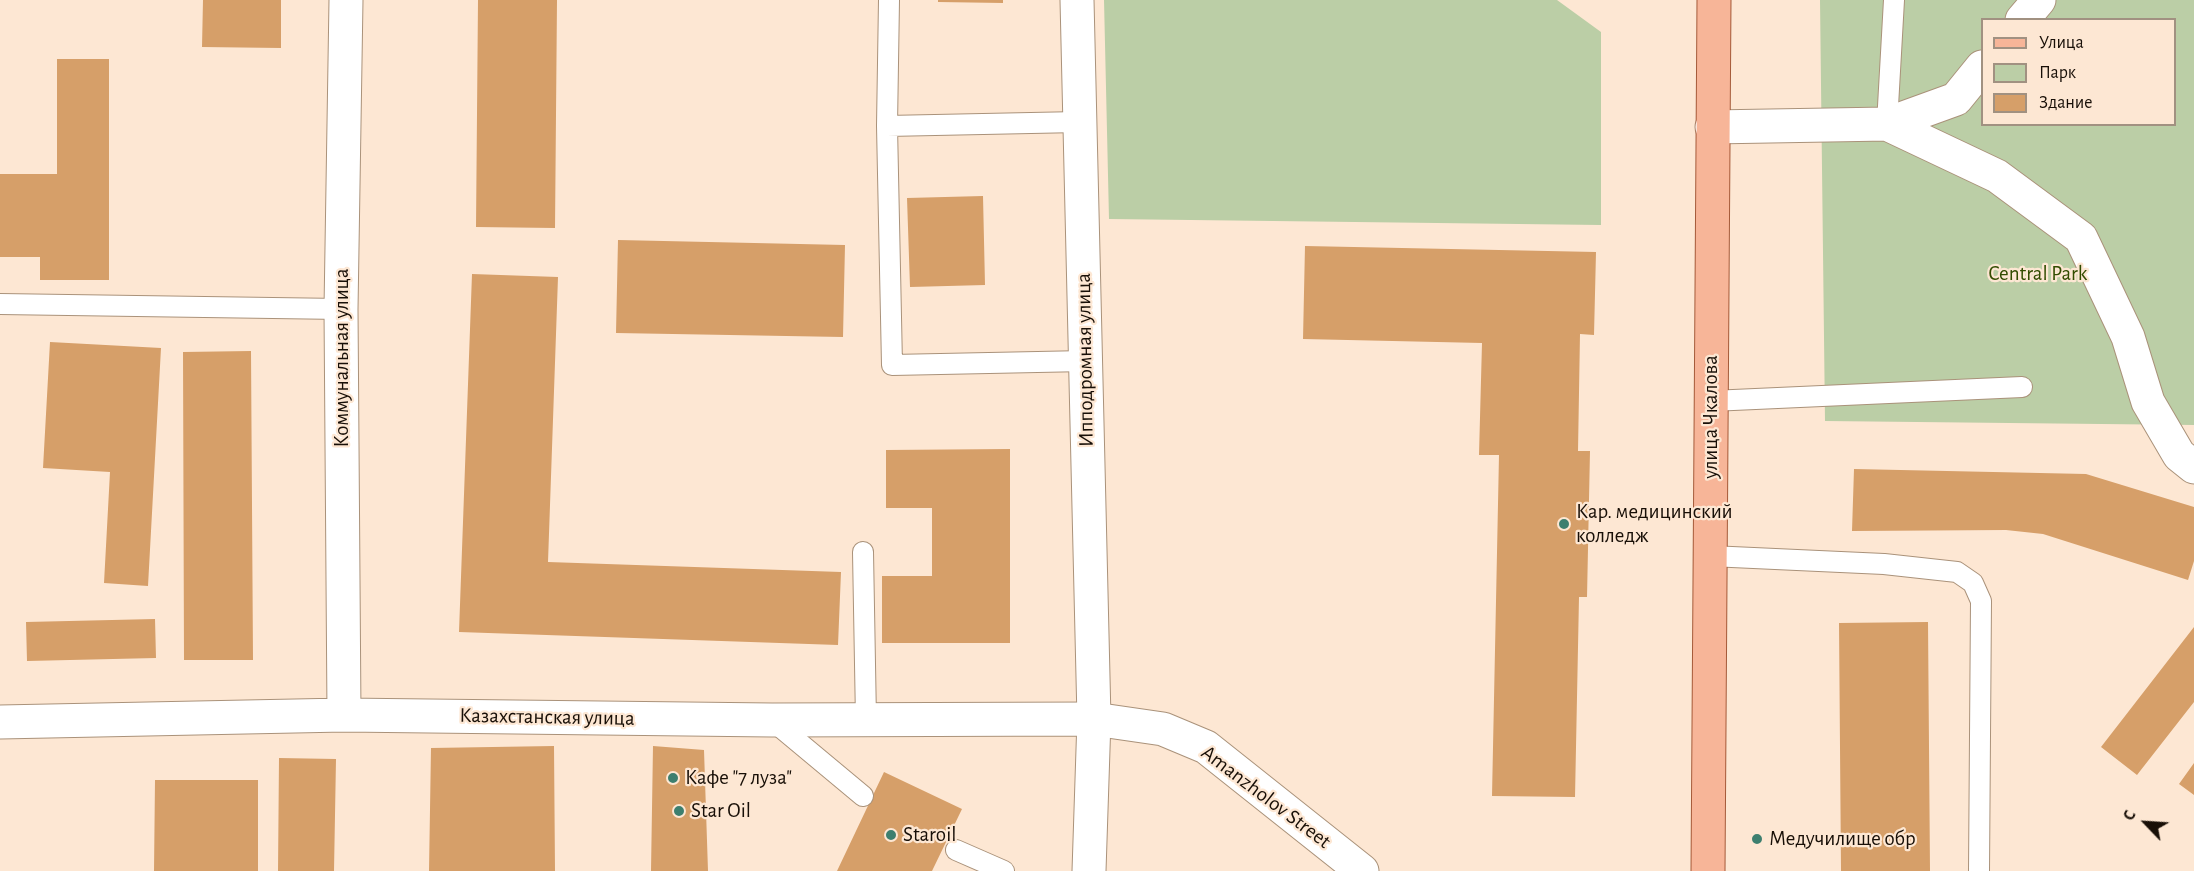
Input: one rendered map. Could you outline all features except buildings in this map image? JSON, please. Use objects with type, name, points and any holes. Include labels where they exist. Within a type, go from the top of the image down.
[{"type":"main road","name":"улица Чкалова","points":[[1708,871],[1714,0]]},
{"type":"street","name":"Коммунальная улица","points":[[344,715],[341,309],[346,0]]},
{"type":"street","name":"Ипподромная улица","points":[[1077,0],[1094,719],[1089,871]]},
{"type":"street","points":[[2024,18],[2039,0]]},
{"type":"street","points":[[1712,127],[1887,124],[1956,99],[1981,69]]},
{"type":"street","points":[[1887,124],[1997,176],[2081,238],[2128,337],[2148,402],[2179,455],[2194,467]]},
{"type":"street","name":"Казахстанская улица","points":[[0,722],[344,715],[771,720],[1094,719]]},
{"type":"street","name":"Amanzholov Street","points":[[1094,719],[1163,729],[1206,747],[1362,871]]},
{"type":"lane","points":[[889,0],[886,126],[892,365],[1086,361]]},
{"type":"lane","points":[[1887,124],[1894,0]]},
{"type":"lane","points":[[886,126],[1079,122]]},
{"type":"lane","points":[[0,304],[341,309]]},
{"type":"lane","points":[[1711,401],[2022,387]]},
{"type":"lane","points":[[863,552],[866,720]]},
{"type":"lane","points":[[1710,556],[1884,564],[1957,572],[1973,583],[1982,601],[1979,871]]},
{"type":"lane","points":[[771,720],[863,796]]},
{"type":"lane","points":[[956,850],[1004,871]]},
{"type":"green space","points":[[1104,0],[1557,0],[1601,32],[1601,225],[1109,219]]},
{"type":"green space","name":"Central Park","points":[[1820,0],[2194,0],[2194,425],[1825,421]]},
{"type":"place","name":"Кар. медицинский колледж","points":[[1564,524]]},
{"type":"place","name":"Кафе \"7 луза\"","points":[[673,778]]},
{"type":"place","name":"Star Oil","points":[[679,811]]},
{"type":"place","name":"Staroil","points":[[891,835]]},
{"type":"place","name":"Медучилище обр","points":[[1757,839]]}]
